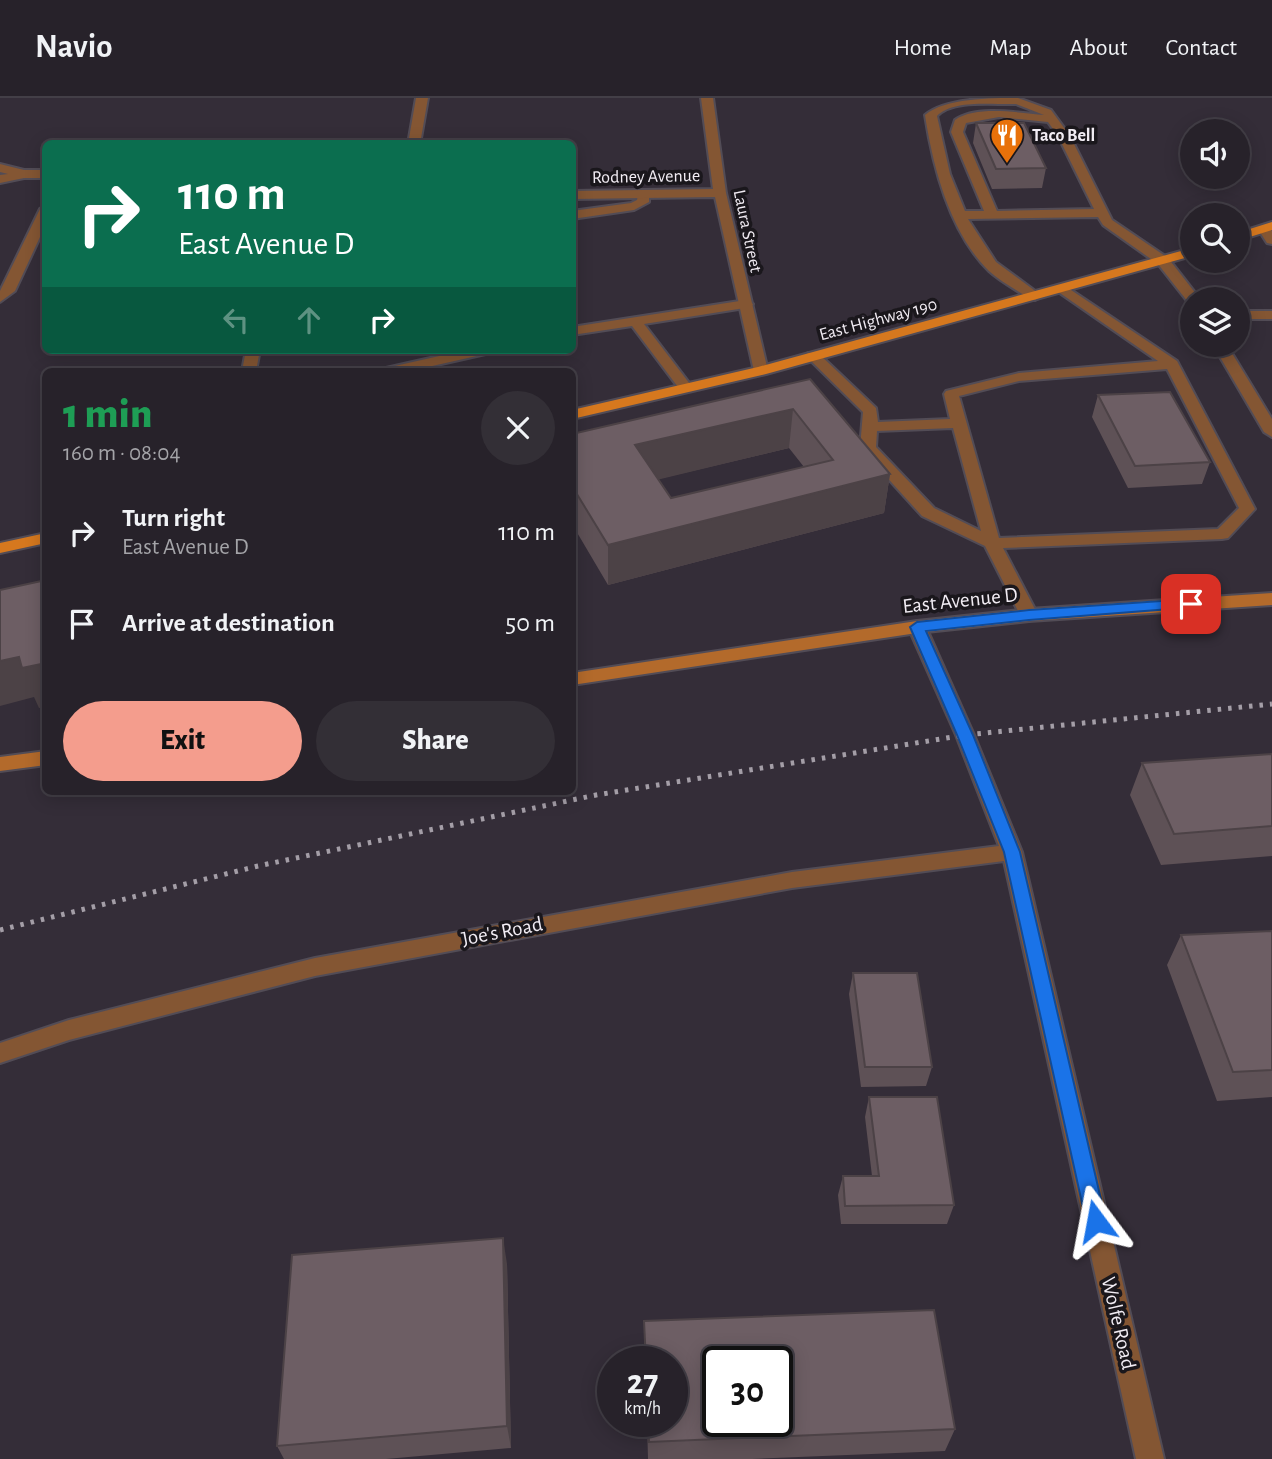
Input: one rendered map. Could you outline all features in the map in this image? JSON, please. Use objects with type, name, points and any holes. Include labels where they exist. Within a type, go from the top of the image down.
[{"type":"main road","points":[[1250,235],[1270,232]]},
{"type":"main road","name":"East Highway 190","points":[[576,414],[761,371],[1180,256]]},
{"type":"main road","points":[[0,548],[42,539]]},
{"type":"main road","name":"East Avenue D","points":[[576,678],[917,627],[1029,615],[1272,599]]},
{"type":"main road","points":[[0,764],[42,759]]},
{"type":"street","points":[[415,140],[422,98]]},
{"type":"street","name":"Laura Street","points":[[707,98],[720,193],[761,371]]},
{"type":"street","points":[[1035,296],[993,267],[979,250],[961,215],[934,146],[931,116],[939,107],[969,102],[1017,101],[1047,112],[1107,222],[1163,261],[1184,287]]},
{"type":"street","points":[[992,214],[957,132],[961,120],[999,114],[1053,120]]},
{"type":"street","points":[[0,168],[24,174]]},
{"type":"street","points":[[0,178],[42,174]]},
{"type":"street","name":"Rodney Avenue","points":[[576,195],[720,193]]},
{"type":"street","points":[[576,214],[634,206],[643,202],[643,194]]},
{"type":"street","points":[[961,215],[1103,213]]},
{"type":"street","points":[[0,298],[8,291],[42,218]]},
{"type":"street","points":[[992,544],[1222,534],[1247,509],[1171,364],[1062,288]]},
{"type":"street","points":[[576,330],[746,304]]},
{"type":"street","points":[[1250,315],[1272,315]]},
{"type":"street","points":[[635,321],[686,388]]},
{"type":"street","points":[[419,368],[437,366],[473,354]]},
{"type":"street","points":[[1227,357],[1272,432]]},
{"type":"street","points":[[1029,615],[992,544],[951,394],[1019,377],[1171,364]]},
{"type":"street","name":"Wolfe Road","points":[[917,627],[965,735],[1012,852],[1150,1459]]},
{"type":"street","name":"Joe's Road","points":[[0,1053],[69,1030],[315,967],[792,880],[1012,852]]},
{"type":"lane","points":[[813,356],[871,411],[868,448],[928,512],[992,544]]},
{"type":"lane","points":[[870,427],[958,423]]},
{"type":"building","points":[[976,123],[1024,123],[1046,168],[996,169]]},
{"type":"building","points":[[810,379],[890,474],[608,545],[576,493],[576,433]],"holes":[[[793,409],[833,460],[671,498],[635,445]]]},
{"type":"building","points":[[1170,392],[1210,462],[1135,466],[1098,395]]},
{"type":"building","points":[[42,581],[42,664],[22,668],[19,657],[0,661],[0,590]]},
{"type":"building","points":[[1272,754],[1272,826],[1174,834],[1142,763]]},
{"type":"building","points":[[1272,931],[1272,1070],[1233,1072],[1181,935]]},
{"type":"building","points":[[853,973],[917,973],[932,1067],[865,1067]]},
{"type":"building","points":[[869,1097],[937,1097],[954,1205],[845,1206],[843,1176],[879,1176]]},
{"type":"building","points":[[503,1238],[507,1426],[277,1446],[292,1255]]},
{"type":"building","points":[[934,1310],[955,1429],[793,1436],[793,1346],[702,1346],[702,1437],[767,1437],[649,1442],[649,1437],[688,1437],[688,1346],[645,1346],[644,1321]]},
{"type":"railway","points":[[0,930],[258,866],[596,795],[965,735],[1272,704]]},
{"type":"place","name":"Taco Bell","points":[[1007,165]]},
{"type":"route","points":[[1096,1221],[1012,852],[965,735],[917,627],[1029,615],[1191,604]]}]
